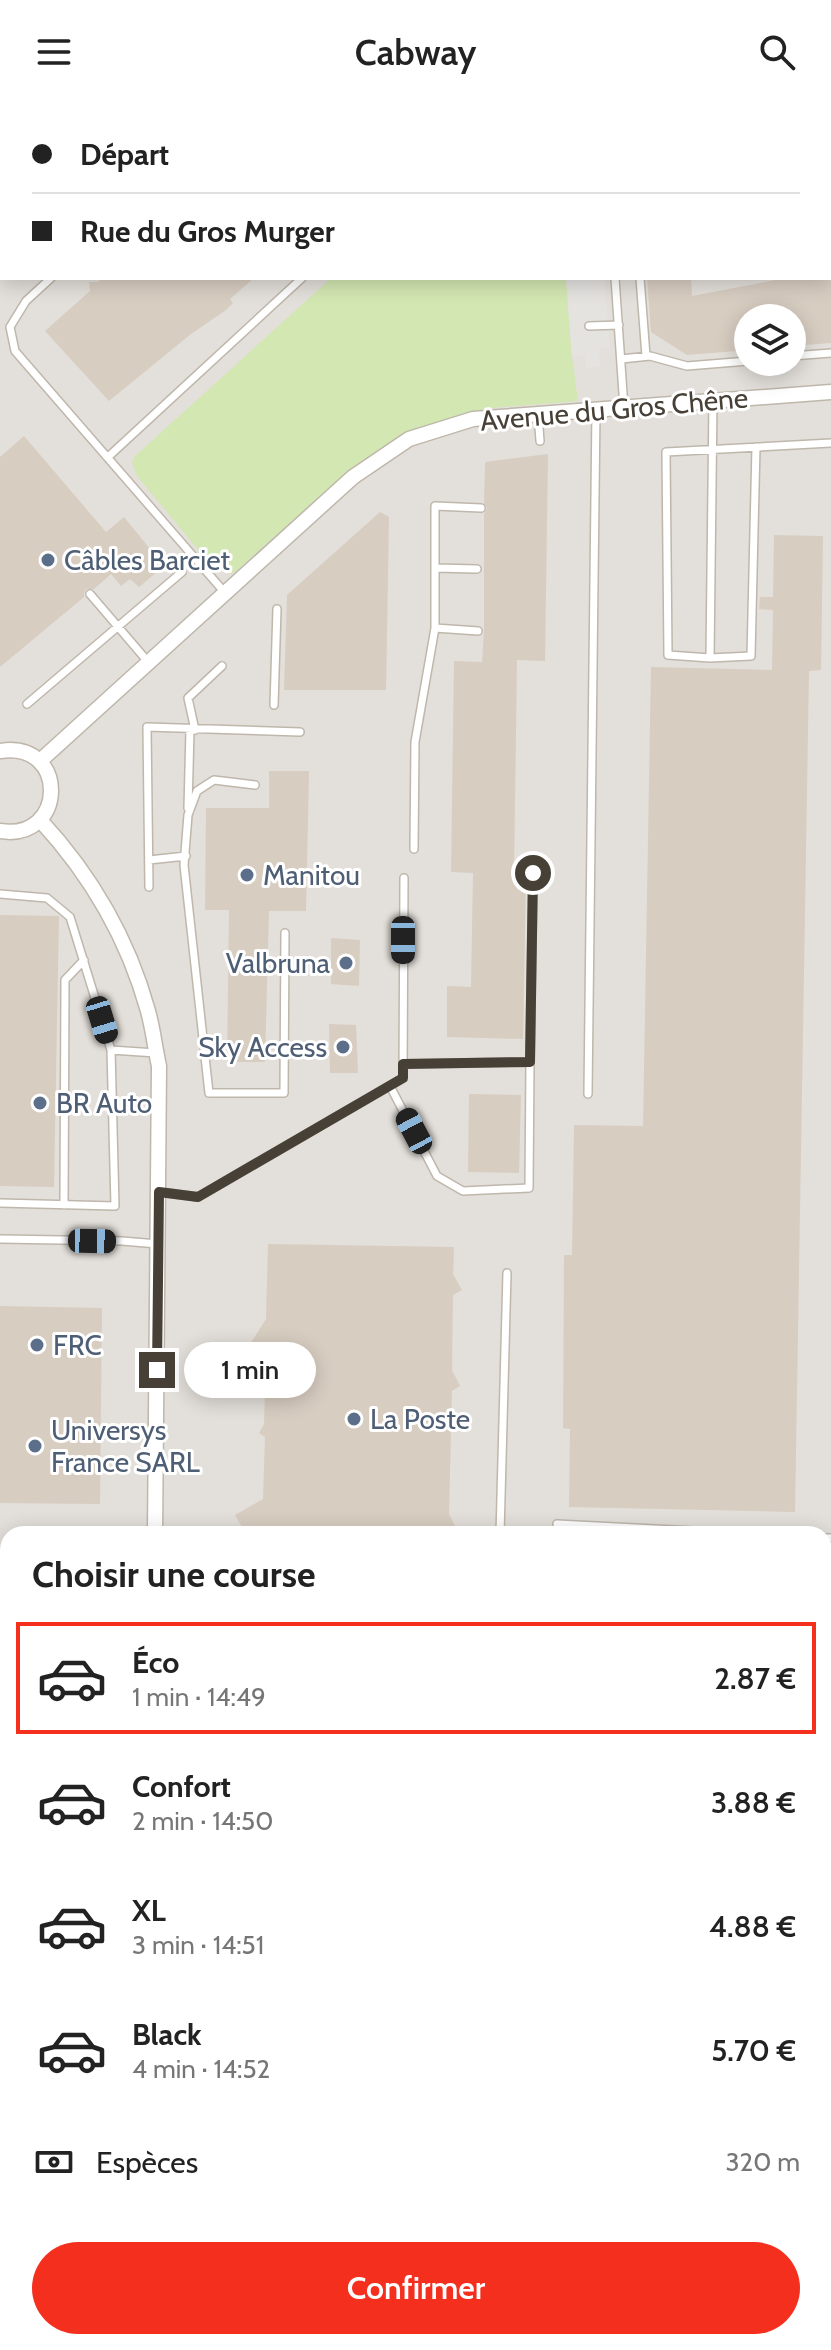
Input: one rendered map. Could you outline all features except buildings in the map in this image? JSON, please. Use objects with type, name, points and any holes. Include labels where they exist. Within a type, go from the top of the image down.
[{"type":"street","name":"Avenue du Gros Chêne","points":[[40,761],[353,477],[409,439],[473,419],[831,392]]},
{"type":"street","points":[[0,751],[21,751],[40,761],[49,776],[52,795],[40,820],[18,832],[0,831]]},
{"type":"street","points":[[40,820],[81,870],[127,950],[149,1012],[159,1066],[155,1526]]},
{"type":"lane","points":[[49,280],[26,301],[10,327],[15,351],[226,594]]},
{"type":"lane","points":[[108,457],[300,280]]},
{"type":"lane","points":[[615,280],[624,408]]},
{"type":"lane","points":[[640,280],[646,356]]},
{"type":"lane","points":[[589,326],[619,325]]},
{"type":"lane","points":[[806,355],[831,353]]},
{"type":"lane","points":[[621,359],[646,356],[687,366],[734,362]]},
{"type":"lane","points":[[710,658],[713,400]]},
{"type":"lane","points":[[588,1094],[596,410]]},
{"type":"lane","points":[[538,414],[540,441]]},
{"type":"lane","points":[[756,447],[751,656],[710,658],[668,655],[666,452],[713,449],[831,443]]},
{"type":"lane","points":[[414,849],[415,742],[435,628],[435,506],[481,508]]},
{"type":"lane","points":[[435,568],[477,569]]},
{"type":"lane","points":[[27,704],[182,572]]},
{"type":"lane","points":[[90,594],[149,663]]},
{"type":"lane","points":[[274,705],[277,609]]},
{"type":"lane","points":[[435,628],[478,631]]},
{"type":"lane","points":[[222,666],[188,698],[193,730],[184,865],[209,1093],[284,1093],[285,933]]},
{"type":"lane","points":[[149,887],[147,727],[300,732]]},
{"type":"lane","points":[[188,815],[197,791],[214,780],[255,785]]},
{"type":"lane","points":[[149,860],[186,856]]},
{"type":"lane","points":[[390,1086],[437,1176],[463,1191],[529,1188],[533,873]]},
{"type":"lane","points":[[159,1192],[198,1197],[403,1078],[404,878]]},
{"type":"lane","points":[[0,894],[47,898],[70,917],[111,1050],[115,1206],[0,1203]]},
{"type":"lane","points":[[64,1205],[65,980],[84,960]]},
{"type":"lane","points":[[111,1050],[156,1053]]},
{"type":"lane","points":[[403,1064],[530,1062]]},
{"type":"lane","points":[[0,1239],[158,1244]]},
{"type":"lane","points":[[500,1526],[507,1273]]},
{"type":"lane","points":[[557,1524],[596,1526]]},
{"type":"shaded area","points":[[0,280],[831,280],[831,1526],[0,1526]]},
{"type":"shaded area","points":[[566,280],[604,280],[610,348],[599,349],[600,367],[586,368],[585,356],[572,357]]},
{"type":"green space","points":[[329,280],[566,280],[578,401],[491,408],[464,413],[417,429],[349,470],[231,574],[214,569],[137,476],[132,463],[134,457]]},
{"type":"place","name":"Câbles Barciet","points":[[48,560]]},
{"type":"place","name":"Manitou","points":[[247,875]]},
{"type":"place","name":"Valbruna","points":[[346,963]]},
{"type":"place","name":"Sky Access","points":[[343,1047]]},
{"type":"place","name":"BR Auto","points":[[40,1103]]},
{"type":"place","name":"FRC","points":[[37,1345]]},
{"type":"place","name":"La Poste","points":[[354,1419]]},
{"type":"place","name":"Universys France SARL","points":[[35,1446]]},
{"type":"route","points":[[157,1370],[159,1192],[198,1197],[403,1078],[403,1064],[530,1062],[533,873]]}]
